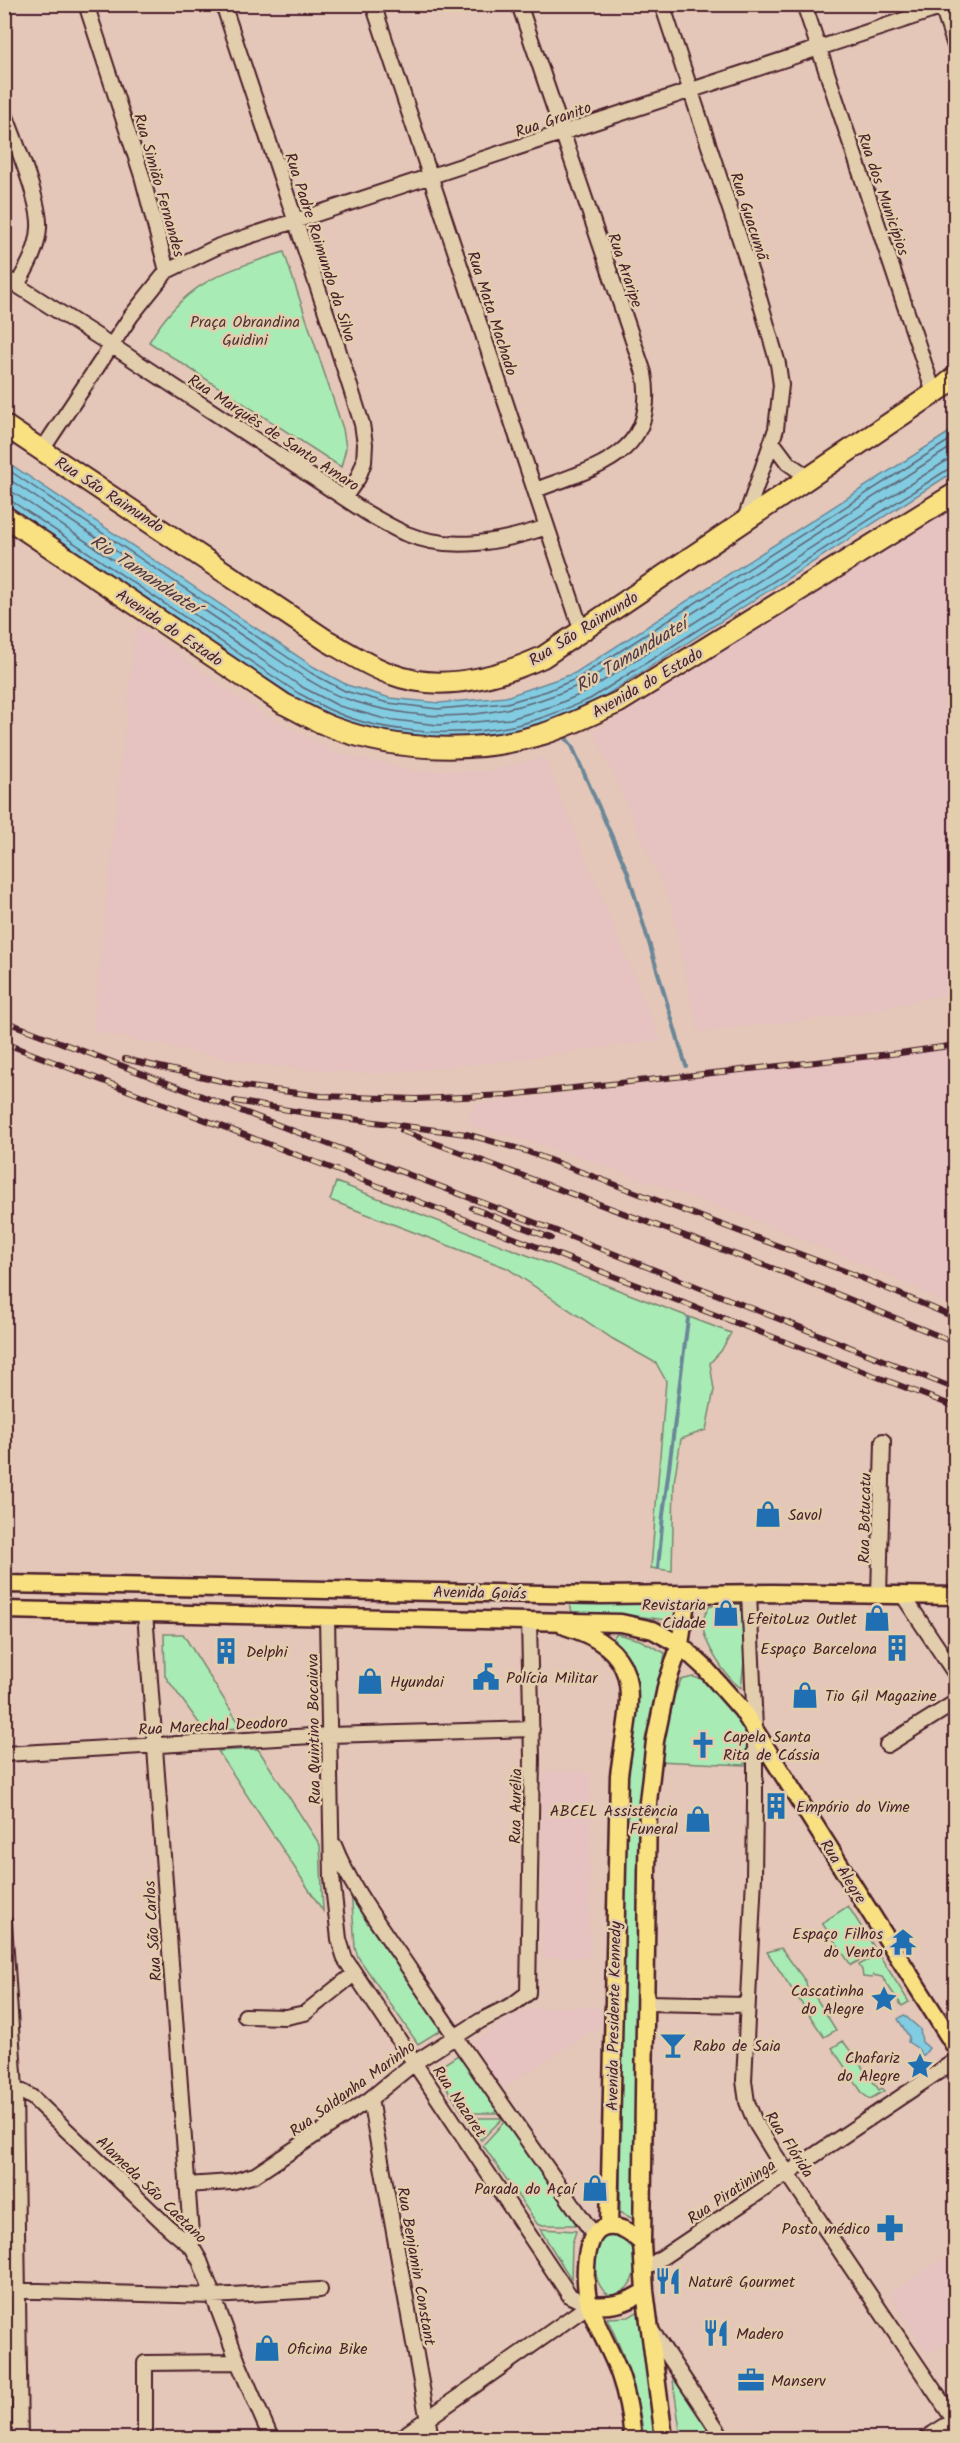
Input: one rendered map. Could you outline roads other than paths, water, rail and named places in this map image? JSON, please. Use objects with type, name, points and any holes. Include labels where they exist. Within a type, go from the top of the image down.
[{"type":"highway","name":"Rua São Raimundo","points":[[4,425],[326,640],[362,661],[393,675],[423,681],[456,681],[484,678],[516,669],[543,657],[956,376]]},
{"type":"highway","name":"Avenida do Estado","points":[[4,516],[284,704],[334,728],[414,746],[446,748],[487,744],[543,734],[619,702],[956,493]]},
{"type":"main road","name":"Avenida Goiás","points":[[6,1585],[601,1595],[749,1593],[956,1596]]},
{"type":"main road","name":"Avenida Presidente Kennedy","points":[[664,2439],[645,2291],[642,2243],[650,1777],[661,1708],[680,1645],[687,1594]]},
{"type":"main road","points":[[529,1621],[530,1607],[535,1601],[601,1595]]},
{"type":"main road","name":"Avenida Goiás","points":[[4,1610],[550,1621],[635,1625],[653,1630],[680,1645]]},
{"type":"main road","name":"Avenida Presidente Kennedy","points":[[550,1621],[580,1630],[612,1650],[623,1664],[629,1685],[629,1704],[619,1775],[609,2226]]},
{"type":"main road","name":"Rua Alegre","points":[[680,1645],[727,1691],[755,1729],[956,2048]]},
{"type":"main road","points":[[633,2439],[621,2376],[589,2305],[586,2282],[588,2251],[594,2235],[600,2229],[609,2226],[626,2230],[642,2243]]},
{"type":"main road","points":[[589,2305],[620,2305],[645,2291]]},
{"type":"street","name":"Rua Simião Fernandes","points":[[42,450],[111,345],[167,271],[142,176],[86,4]]},
{"type":"street","name":"Rua Padre Raimundo da Silva","points":[[223,4],[333,333],[365,444],[364,462],[358,478],[344,498]]},
{"type":"street","name":"Rua Mata Machado","points":[[373,4],[582,632]]},
{"type":"street","name":"Rua Araripe","points":[[519,4],[644,373],[648,394],[644,420],[630,445],[613,459],[593,469],[535,490]]},
{"type":"street","name":"Rua Guacumã","points":[[662,4],[758,294],[778,364],[781,385],[780,407],[773,443],[745,519]]},
{"type":"street","name":"Rua dos Municípios","points":[[804,4],[934,393]]},
{"type":"street","name":"Rua Granito","points":[[167,271],[219,246],[945,6]]},
{"type":"street","points":[[945,6],[956,49]]},
{"type":"street","points":[[4,111],[36,206],[39,227],[35,248],[17,285]]},
{"type":"street","points":[[4,144],[19,154]]},
{"type":"street","name":"Rua Marquês de Santo Amaro","points":[[4,277],[367,513],[406,534],[438,542],[466,544],[497,542],[547,527]]},
{"type":"street","points":[[773,443],[788,463],[808,477]]},
{"type":"street","name":"Rua Botucatu","points":[[879,1596],[883,1441]]},
{"type":"street","name":"Rua Flórida","points":[[749,1593],[755,1729],[754,1877],[744,2052],[747,2102],[755,2122],[955,2421]]},
{"type":"street","points":[[904,1597],[956,1675]]},
{"type":"street","name":"Rua São Carlos","points":[[145,1613],[192,2247]]},
{"type":"street","name":"Rua Quintino Bocaiuva","points":[[327,1618],[334,1898]]},
{"type":"street","name":"Rua Aurélia","points":[[528,1992],[532,1729],[529,1621]]},
{"type":"street","points":[[887,1745],[956,1702]]},
{"type":"street","name":"Rua Marechal Deodoro","points":[[4,1754],[330,1735],[532,1729]]},
{"type":"street","name":"Rua Quintino Bocaiuva","points":[[332,1839],[353,1882]]},
{"type":"street","points":[[334,1898],[342,1886],[353,1882]]},
{"type":"street","name":"Rua Nazaret","points":[[353,1882],[455,2036],[594,2235]]},
{"type":"street","name":"Rua Nazaret","points":[[334,1898],[341,1950],[354,1974],[570,2296],[589,2305]]},
{"type":"street","points":[[4,1922],[10,2089],[11,2289],[20,2439]]},
{"type":"street","points":[[245,2016],[286,2017],[305,2013],[354,1974]]},
{"type":"street","name":"Rua Saldanha Marinho","points":[[187,2185],[231,2182],[255,2175],[370,2099],[414,2062],[455,2036],[512,2005],[528,1992]]},
{"type":"street","points":[[646,2003],[747,2006]]},
{"type":"street","name":"Rua Piratininga","points":[[645,2269],[956,2060]]},
{"type":"street","name":"Alameda São Caetano","points":[[10,2089],[33,2098],[168,2227],[192,2247],[200,2261],[238,2362],[271,2439]]},
{"type":"street","name":"Rua Benjamin Constant","points":[[370,2099],[431,2439]]},
{"type":"street","points":[[11,2289],[212,2296],[321,2290]]},
{"type":"street","points":[[400,2439],[589,2305]]},
{"type":"street","points":[[650,2328],[723,2439]]},
{"type":"street","points":[[145,2439],[145,2363],[238,2362]]},
{"type":"street","points":[[926,2439],[955,2421]]},
{"type":"water","name":"Rio Tamanduateí","points":[[956,428],[955,471],[592,704],[558,719],[512,732],[438,739],[383,733],[333,718],[295,698],[5,503],[4,460],[314,667],[347,685],[390,698],[439,703],[506,697],[575,673]]},
{"type":"water","points":[[904,2015],[920,2029],[922,2042],[929,2048],[923,2056],[908,2042],[909,2037],[898,2019]]},
{"type":"waterway","points":[[562,733],[572,746],[628,873],[686,1066]]},
{"type":"waterway","points":[[658,1568],[688,1319]]},
{"type":"railway","points":[[4,1021],[531,1221],[956,1389]]},
{"type":"railway","points":[[4,1043],[956,1407]]},
{"type":"railway","points":[[125,1059],[243,1086],[321,1096],[416,1099],[508,1095],[956,1045]]},
{"type":"railway","points":[[235,1101],[306,1113],[466,1134],[523,1150],[850,1273],[956,1318]]},
{"type":"railway","points":[[402,1131],[788,1274],[956,1343]]},
{"type":"railway","points":[[472,1208],[551,1238]]},
{"type":"place","name":"Savol","points":[[768,1514]]},
{"type":"place","name":"Revistaria Cidade","points":[[726,1613]]},
{"type":"place","name":"EfeitoLuz Outlet","points":[[877,1618]]},
{"type":"place","name":"Espaço Barcelona","points":[[897,1648]]},
{"type":"place","name":"Delphi","points":[[226,1651]]},
{"type":"place","name":"Polícia Militar","points":[[486,1677]]},
{"type":"place","name":"Hyundai","points":[[370,1681]]},
{"type":"place","name":"Tio Gil Magazine","points":[[805,1695]]},
{"type":"place","name":"Capela Santa Rita de Cássia","points":[[703,1745]]},
{"type":"place","name":"Empório do Vime","points":[[776,1806]]},
{"type":"place","name":"ABCEL Assistência Funeral","points":[[698,1819]]},
{"type":"place","name":"Espaço Filhos do Vento","points":[[903,1942]]},
{"type":"place","name":"Cascatinha do Alegre","points":[[884,1999]]},
{"type":"place","name":"Rabo de Saia","points":[[673,2045]]},
{"type":"place","name":"Chafariz do Alegre","points":[[920,2066]]},
{"type":"place","name":"Parada do Açaí","points":[[595,2188]]},
{"type":"place","name":"Posto médico","points":[[890,2228]]},
{"type":"place","name":"Naturê Gourmet","points":[[668,2281]]},
{"type":"place","name":"Madero","points":[[716,2333]]},
{"type":"place","name":"Oficina Bike","points":[[267,2348]]},
{"type":"place","name":"Manserv","points":[[751,2380]]},
{"type":"park label","name":"Praça Obrandina Guidini","points":[[245,330]]}]
